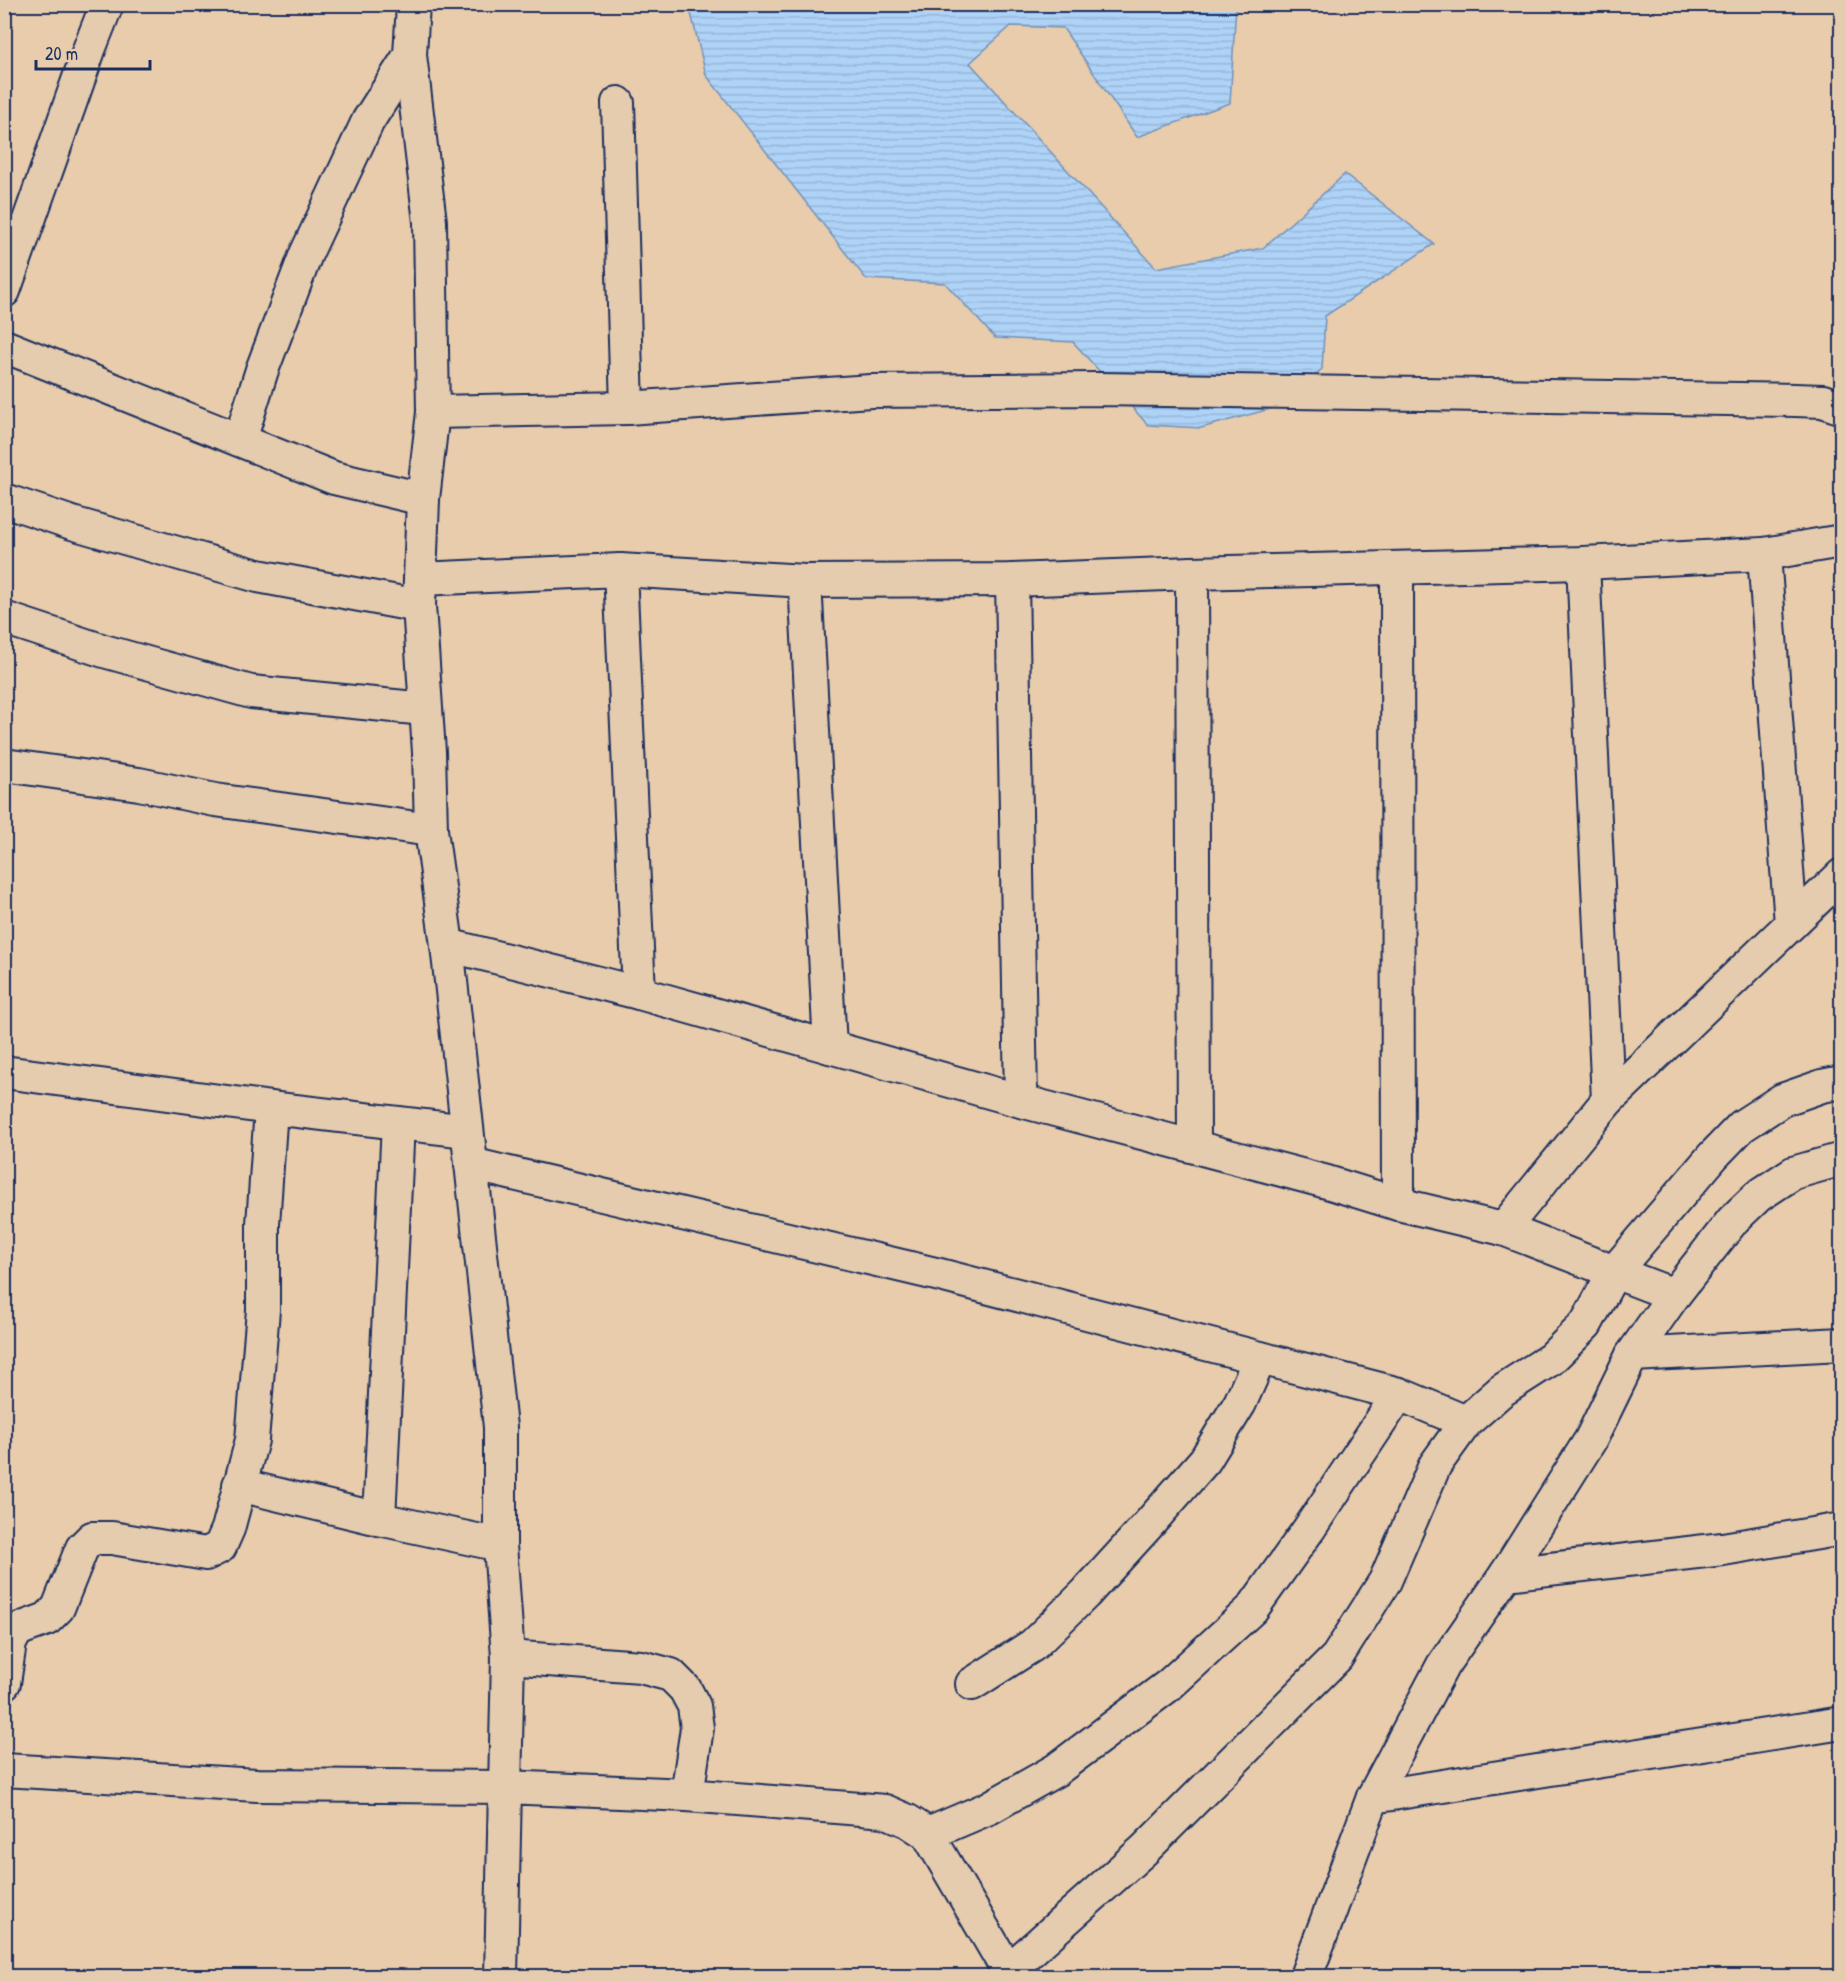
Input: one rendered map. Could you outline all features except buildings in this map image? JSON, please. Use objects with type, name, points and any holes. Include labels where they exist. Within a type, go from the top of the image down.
[{"type":"street","points":[[4,291],[107,4]]},
{"type":"street","points":[[412,4],[410,55],[430,222],[434,412],[423,499],[419,592],[429,752],[431,830],[447,945],[500,1426],[500,1545],[508,1657],[501,1977]]},
{"type":"street","points":[[240,440],[262,370],[306,254],[369,121],[410,55]]},
{"type":"street","points":[[618,103],[627,408]]},
{"type":"street","points":[[4,346],[334,478],[423,499]]},
{"type":"street","points":[[434,412],[627,408],[871,391],[1098,388],[1795,400],[1823,401],[1842,408]]},
{"type":"street","points":[[4,500],[72,523],[258,576],[419,592],[620,570],[805,581],[1012,580],[1583,563],[1764,554],[1842,541]]},
{"type":"street","points":[[1764,554],[1791,924]]},
{"type":"street","points":[[1583,563],[1608,1100]]},
{"type":"street","points":[[1397,568],[1398,1204]]},
{"type":"street","points":[[620,570],[639,993]]},
{"type":"street","points":[[1192,573],[1194,1146]]},
{"type":"street","points":[[1012,580],[1021,1101]]},
{"type":"street","points":[[805,581],[830,1047]]},
{"type":"street","points":[[4,618],[104,651],[251,692],[425,709]]},
{"type":"street","points":[[4,765],[140,784],[215,800],[431,830]]},
{"type":"street","points":[[1503,1229],[1608,1100],[1842,875]]},
{"type":"street","points":[[447,945],[639,993],[1021,1101],[1327,1182],[1398,1204],[1503,1229],[1674,1295]]},
{"type":"street","points":[[4,1072],[271,1108],[468,1131]]},
{"type":"street","points":[[4,1770],[257,1785],[506,1787],[687,1795],[885,1811],[908,1821],[928,1834],[1010,1974],[1144,1850],[1337,1657],[1385,1581],[1436,1465],[1466,1422],[1501,1391],[1551,1359],[1586,1324],[1614,1272],[1713,1156],[1742,1126],[1782,1100],[1822,1086],[1842,1082]]},
{"type":"street","points":[[4,1683],[8,1643],[17,1630],[47,1618],[58,1608],[82,1548],[92,1538],[112,1538],[206,1554],[220,1547],[228,1529],[252,1440],[261,1334],[263,1224],[271,1108]]},
{"type":"street","points":[[379,1519],[398,1123]]},
{"type":"street","points":[[1306,1977],[1373,1797],[1443,1665],[1506,1575],[1591,1439],[1632,1355],[1674,1295],[1733,1221],[1758,1196],[1793,1173],[1842,1159]]},
{"type":"street","points":[[471,1164],[940,1275],[1399,1394],[1466,1422]]},
{"type":"street","points":[[1632,1355],[1842,1344]]},
{"type":"street","points":[[972,1684],[1033,1645],[1086,1594],[1154,1518],[1205,1460],[1240,1403],[1260,1358]]},
{"type":"street","points":[[928,1834],[989,1808],[1056,1770],[1169,1685],[1252,1609],[1309,1529],[1399,1394]]},
{"type":"street","points":[[239,1485],[500,1545]]},
{"type":"street","points":[[1506,1575],[1723,1549],[1842,1529]]},
{"type":"street","points":[[508,1657],[641,1667],[671,1675],[685,1689],[694,1706],[697,1728],[687,1795]]},
{"type":"street","points":[[1373,1797],[1842,1723]]},
{"type":"water","points":[[689,5],[1236,5],[1230,103],[1137,137],[1063,28],[1011,26],[970,63],[1156,268],[1263,248],[1345,174],[1434,244],[1325,316],[1322,369],[1281,406],[1201,428],[1148,425],[1073,342],[995,338],[945,283],[866,279],[706,75]]}]
